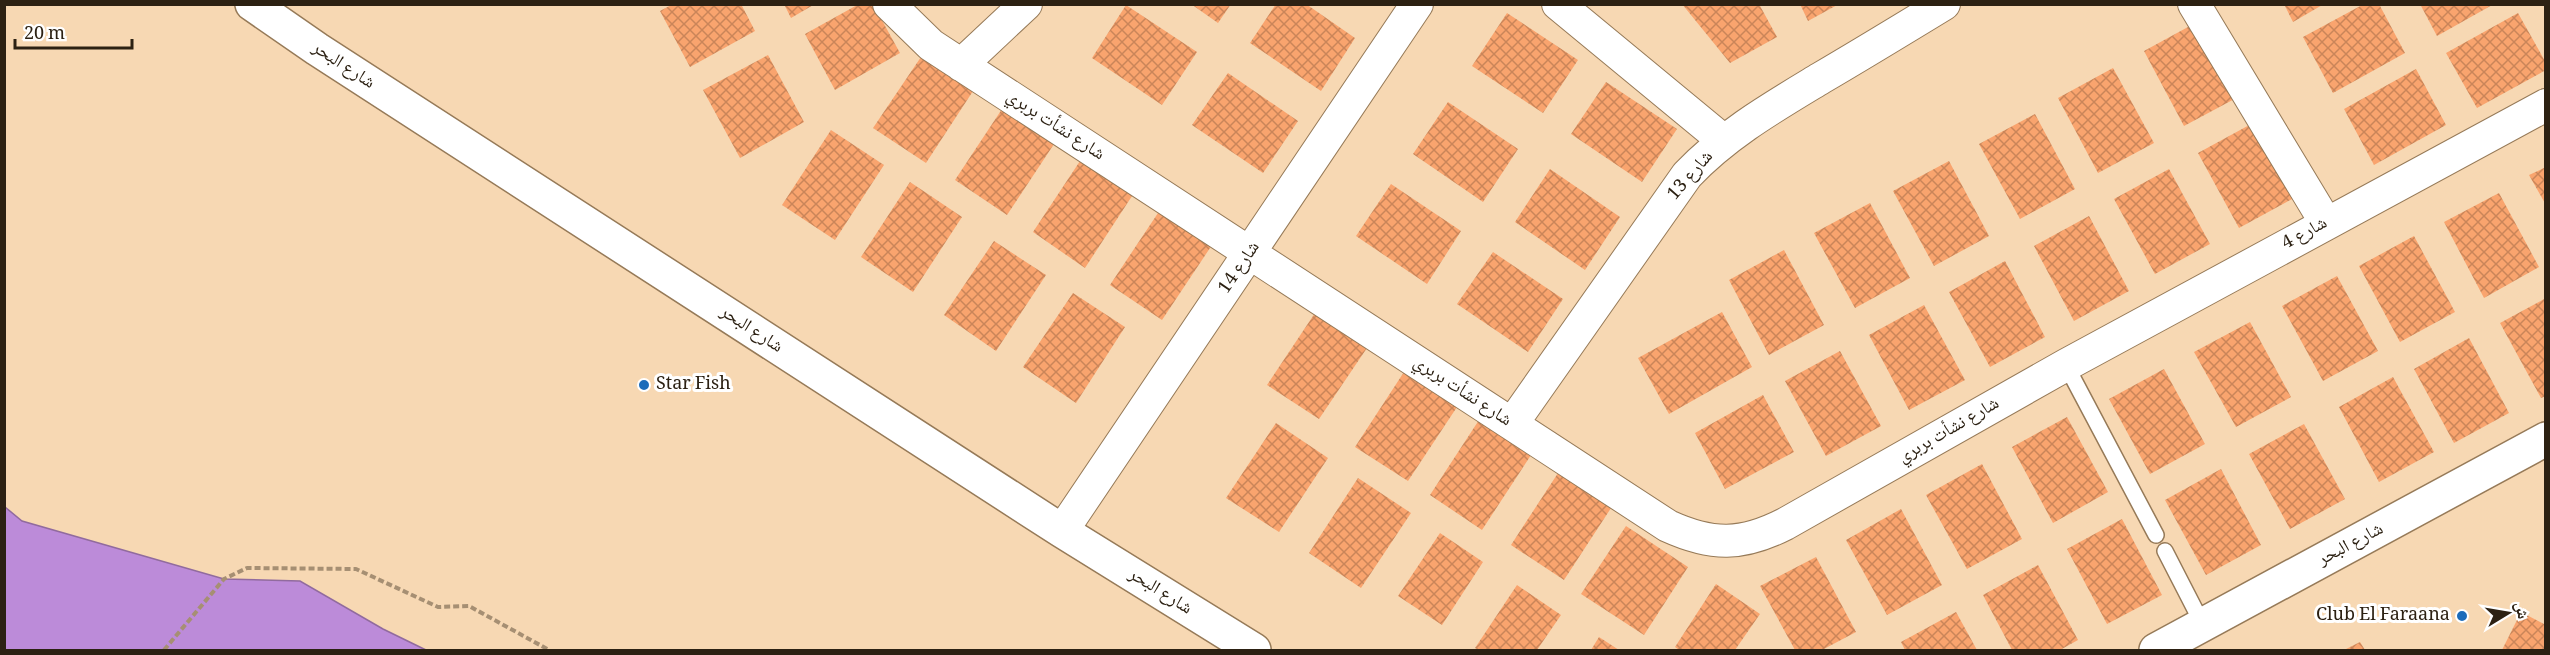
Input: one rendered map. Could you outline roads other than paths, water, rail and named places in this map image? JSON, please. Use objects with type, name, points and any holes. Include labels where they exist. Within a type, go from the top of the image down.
[{"type":"main road","name":"شارع البحر","points":[[252,4],[326,55],[1062,531],[1254,651]]},
{"type":"main road","name":"شارع البحر","points":[[2156,651],[2546,439]]},
{"type":"street","name":"شارع نشأت بربري","points":[[889,4],[904,22],[931,45],[961,65],[1668,526],[1690,536],[1713,541],[1738,541],[1763,535],[2066,365]]},
{"type":"street","points":[[961,65],[1026,4]]},
{"type":"street","name":"شارع 14","points":[[1062,531],[1417,4]]},
{"type":"street","points":[[1558,4],[1724,141]]},
{"type":"street","name":"شارع 13","points":[[1512,424],[1687,175],[1724,141],[1770,109],[1944,4]]},
{"type":"street","points":[[2194,4],[2326,223]]},
{"type":"street","name":"شارع 4","points":[[2066,365],[2546,105]]},
{"type":"lane","points":[[2066,365],[2156,535]]},
{"type":"lane","points":[[2165,551],[2203,625]]},
{"type":"place","name":"Star Fish","points":[[644,385]]},
{"type":"place","name":"Club El Faraana","points":[[2462,616]]}]
